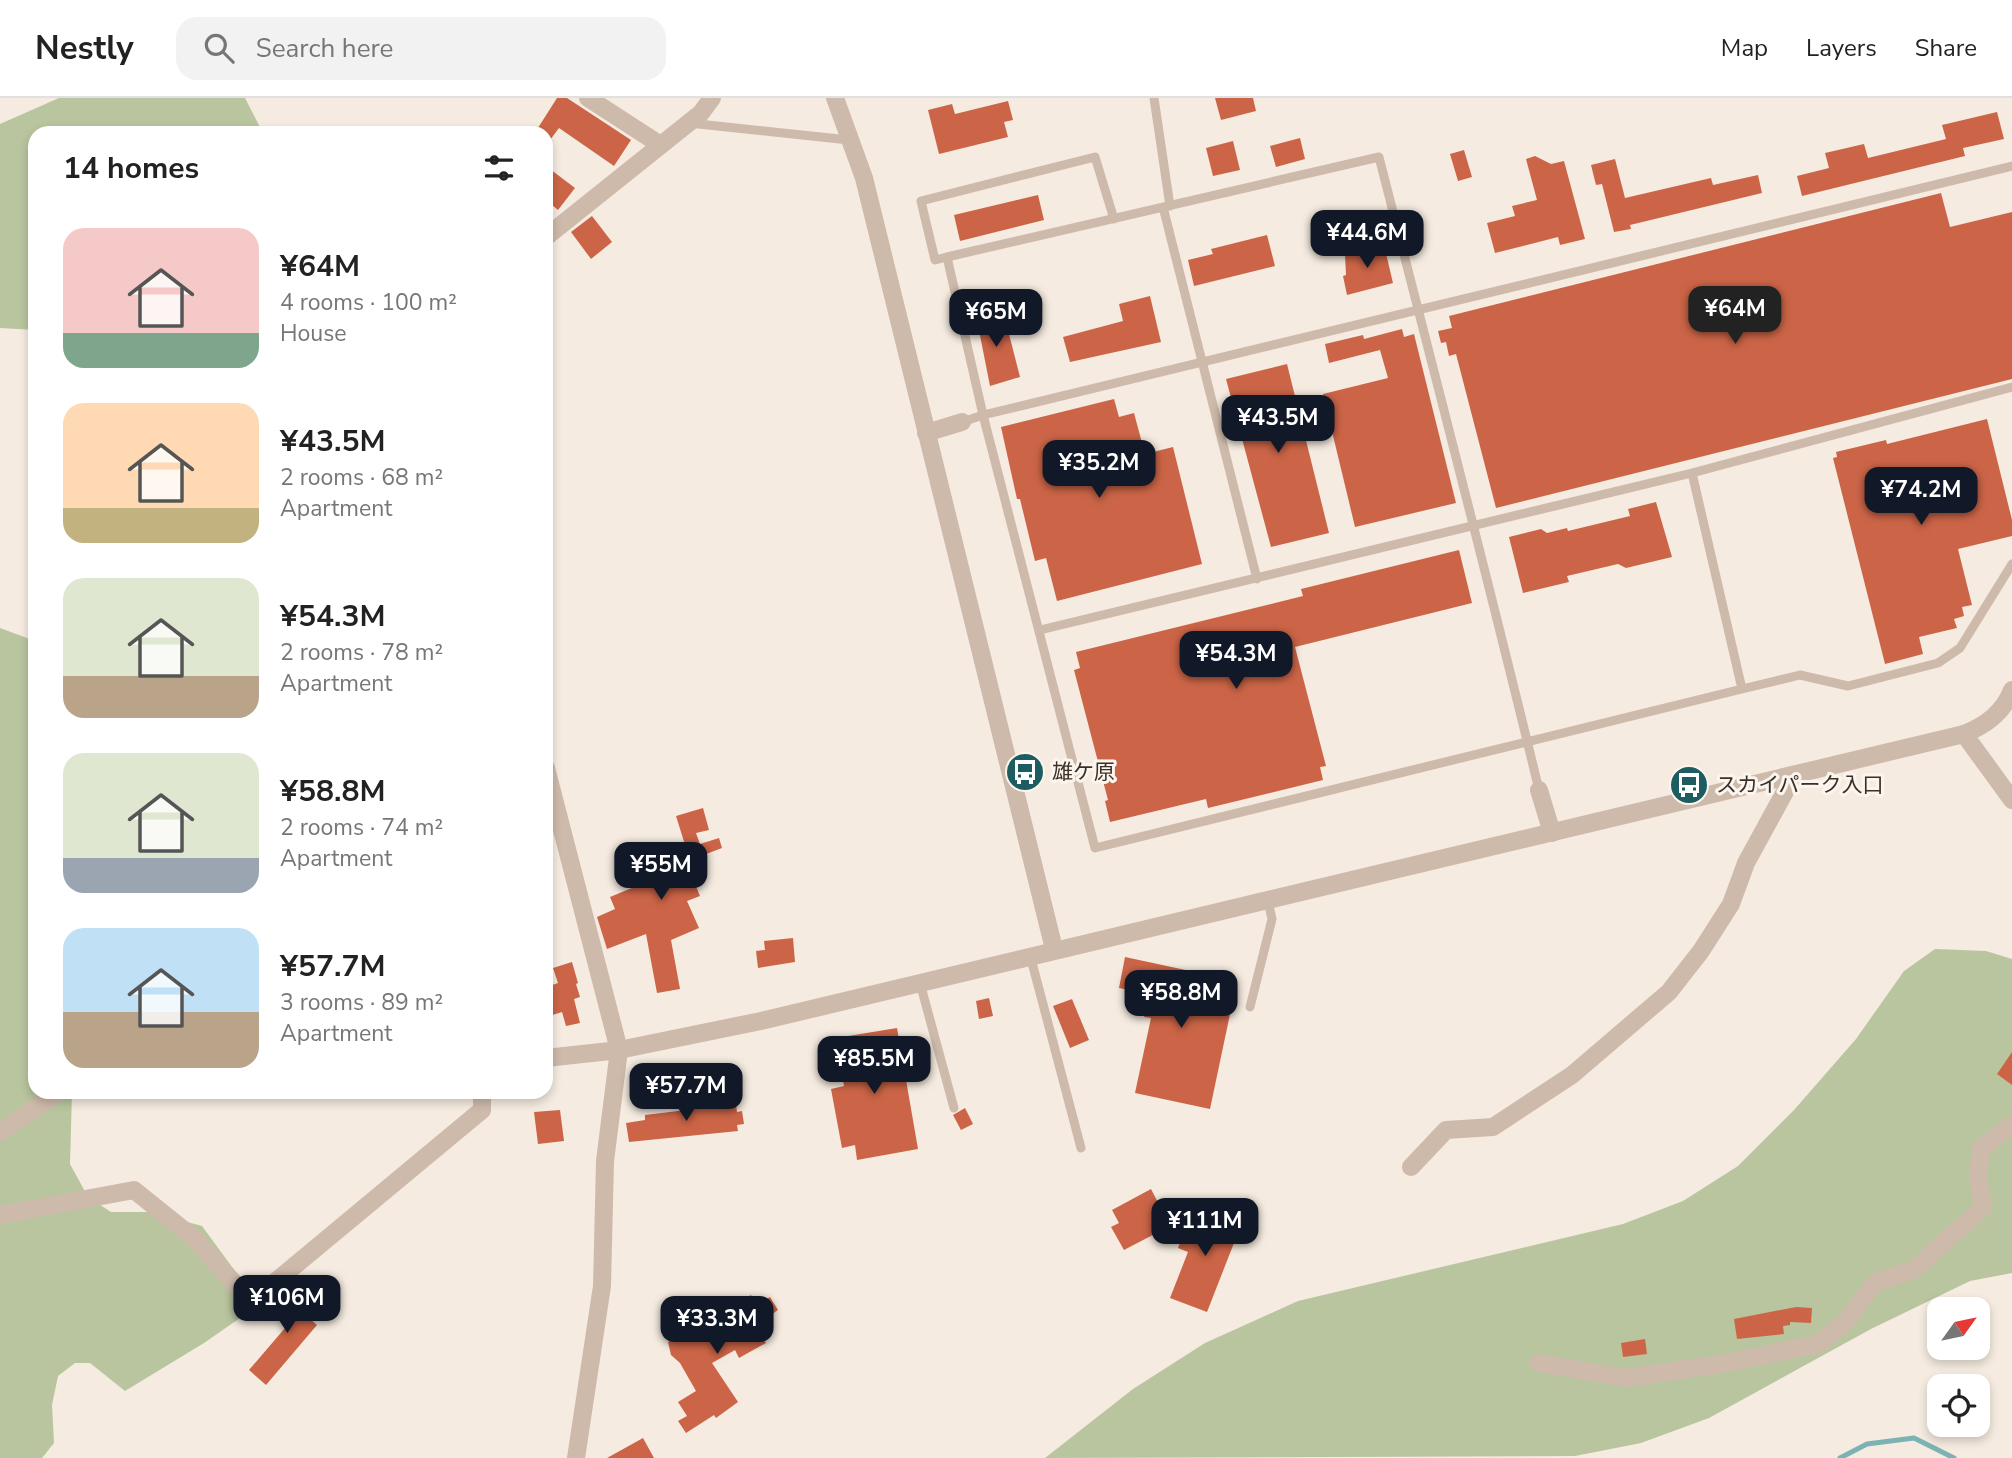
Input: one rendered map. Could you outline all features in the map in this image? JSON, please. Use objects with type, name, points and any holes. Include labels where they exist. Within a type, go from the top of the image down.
[{"type":"street","points":[[588,98],[659,144]]},
{"type":"street","points":[[553,231],[701,113],[712,98]]},
{"type":"street","points":[[835,98],[852,140],[1054,949]]},
{"type":"street","points":[[926,433],[962,422]]},
{"type":"street","points":[[553,1057],[619,1050],[920,983],[1964,734],[2007,711],[2012,690]]},
{"type":"street","points":[[1964,734],[2012,800]]},
{"type":"street","points":[[1411,1167],[1446,1130],[1493,1127],[1572,1075],[1669,992],[1701,951],[1731,904],[1746,863],[1793,776]]},
{"type":"street","points":[[1539,790],[1552,833]]},
{"type":"street","points":[[553,795],[619,1050],[605,1161],[602,1286],[576,1458]]},
{"type":"street","points":[[0,1132],[49,1099]]},
{"type":"street","points":[[0,1214],[134,1190],[195,1239],[251,1301],[482,1110],[482,1099]]},
{"type":"street","points":[[1538,1363],[1626,1378],[1721,1364],[1818,1344],[1844,1323],[1876,1282],[1914,1269],[1983,1207],[1979,1177],[1981,1147],[2012,1125]]},
{"type":"lane","points":[[1154,98],[1166,206],[1201,363],[1257,579]]},
{"type":"lane","points":[[687,123],[852,140]]},
{"type":"lane","points":[[1114,219],[1095,157],[921,201],[935,260],[1114,219],[1379,157],[1539,790]]},
{"type":"lane","points":[[962,422],[2012,166]]},
{"type":"lane","points":[[947,257],[983,415],[1094,848],[1800,675],[1848,686],[1938,663],[1960,648],[2012,564]]},
{"type":"lane","points":[[1040,630],[1692,472],[2012,387]]},
{"type":"lane","points":[[1692,472],[1742,689]]},
{"type":"lane","points":[[1250,1007],[1272,919],[1268,901]]},
{"type":"lane","points":[[1030,955],[1081,1148]]},
{"type":"lane","points":[[920,983],[954,1108]]},
{"type":"green space","points":[[59,98],[245,98],[259,126],[28,126],[28,330],[0,328],[0,124]]},
{"type":"green space","points":[[0,628],[28,638],[28,1099],[72,1099],[70,1164],[88,1197],[111,1212],[150,1212],[202,1226],[235,1271],[240,1318],[125,1391],[90,1363],[75,1363],[58,1376],[52,1405],[54,1443],[42,1458],[0,1458]]},
{"type":"green space","points":[[1935,949],[1986,951],[2012,959],[2012,1273],[1970,1281],[1937,1297],[1927,1297],[1927,1302],[1871,1329],[1709,1418],[1641,1443],[1575,1456],[1045,1458],[1133,1389],[1205,1343],[1298,1301],[1623,1224],[1683,1201],[1738,1166],[1794,1110],[1856,1039],[1904,971]]},
{"type":"building","points":[[557,98],[567,98],[631,140],[614,166],[559,128],[553,136],[553,126],[539,126]]},
{"type":"building","points":[[1215,98],[1253,98],[1256,111],[1221,120]]},
{"type":"building","points":[[1008,101],[1013,120],[1004,122],[1008,137],[939,154],[928,110],[952,104],[955,114]]},
{"type":"building","points":[[1997,112],[2004,139],[1963,148],[1965,156],[1802,196],[1797,176],[1829,168],[1825,153],[1864,144],[1868,158],[1946,139],[1942,125]]},
{"type":"building","points":[[1300,138],[1305,159],[1276,167],[1270,146]]},
{"type":"building","points":[[1233,141],[1240,170],[1213,176],[1206,148]]},
{"type":"building","points":[[1464,150],[1472,177],[1458,181],[1450,154]]},
{"type":"building","points":[[1535,156],[1551,164],[1564,161],[1585,239],[1560,245],[1558,237],[1495,253],[1487,223],[1515,216],[1512,206],[1537,200],[1526,159]]},
{"type":"building","points":[[1615,159],[1625,198],[1711,178],[1713,185],[1758,175],[1762,193],[1630,225],[1631,229],[1614,232],[1602,184],[1596,185],[1591,165]]},
{"type":"building","points":[[553,171],[575,188],[558,210],[553,206]]},
{"type":"building","points":[[1941,193],[1950,227],[2012,212],[2012,379],[1496,508],[1456,354],[1449,356],[1446,342],[1441,343],[1438,331],[1452,328],[1449,316]]},
{"type":"building","points":[[1038,195],[1044,220],[960,241],[954,215]]},
{"type":"building","points":[[592,216],[612,242],[591,259],[571,232]]},
{"type":"building","points":[[1267,235],[1275,266],[1194,286],[1188,260],[1213,254],[1211,249]]},
{"type":"building","points":[[1384,245],[1393,283],[1347,295],[1343,276],[1346,275],[1345,255]]},
{"type":"building","points":[[1150,296],[1161,342],[1070,362],[1063,337],[1123,321],[1119,304]]},
{"type":"building","points":[[992,306],[999,333],[1008,330],[1020,377],[990,386],[975,310]]},
{"type":"building","points":[[1402,329],[1404,337],[1414,334],[1456,503],[1355,527],[1323,394],[1388,378],[1380,350],[1329,363],[1325,344],[1363,335],[1364,339]]},
{"type":"building","points":[[1287,364],[1329,533],[1271,547],[1226,379]]},
{"type":"building","points":[[1114,399],[1119,417],[1134,413],[1145,454],[1173,447],[1202,564],[1057,601],[1046,558],[1035,561],[1020,499],[1017,499],[1001,427]]},
{"type":"building","points":[[1987,419],[2012,520],[2012,536],[1958,549],[1972,605],[1962,607],[1964,616],[1954,619],[1957,628],[1919,637],[1923,654],[1885,664],[1833,458],[1837,457],[1836,452],[1886,440],[1887,444]]},
{"type":"building","points":[[1656,502],[1672,557],[1626,568],[1618,564],[1567,576],[1569,582],[1523,593],[1509,537],[1541,529],[1547,533],[1567,528],[1568,531],[1630,516],[1628,509]]},
{"type":"building","points":[[1459,550],[1472,603],[1295,647],[1326,766],[1320,767],[1323,780],[1208,808],[1206,799],[1110,822],[1105,801],[1108,800],[1074,670],[1080,668],[1076,652],[1303,596],[1301,589]]},
{"type":"building","points":[[703,808],[709,830],[696,833],[700,844],[719,838],[722,848],[693,859],[696,865],[689,869],[700,896],[687,901],[699,928],[671,940],[680,989],[657,993],[646,934],[607,949],[597,917],[615,909],[610,897],[639,885],[632,866],[686,848],[676,816]]},
{"type":"building","points":[[793,938],[795,962],[758,968],[756,951],[765,950],[764,941]]},
{"type":"building","points":[[1125,957],[1237,981],[1210,1109],[1135,1093],[1151,1018],[1144,1017],[1149,994],[1119,988]]},
{"type":"building","points":[[572,962],[580,997],[574,999],[580,1023],[566,1026],[562,1012],[553,1015],[553,985],[558,983],[553,968]]},
{"type":"building","points":[[989,998],[993,1016],[979,1019],[976,1001]]},
{"type":"building","points":[[1072,999],[1089,1040],[1070,1048],[1053,1006]]},
{"type":"building","points":[[897,1028],[918,1149],[857,1160],[855,1145],[842,1148],[831,1089],[844,1086],[836,1038]]},
{"type":"building","points":[[2012,1052],[2012,1085],[1997,1074]]},
{"type":"building","points":[[736,1104],[737,1112],[742,1111],[744,1124],[737,1125],[738,1131],[629,1142],[626,1123],[645,1120],[645,1115]]},
{"type":"building","points":[[965,1108],[973,1124],[961,1130],[953,1115]]},
{"type":"building","points":[[560,1110],[564,1141],[538,1144],[534,1112]]},
{"type":"building","points":[[1151,1189],[1170,1226],[1124,1250],[1111,1227],[1119,1223],[1112,1210]]},
{"type":"building","points":[[1206,1206],[1243,1220],[1207,1312],[1170,1298],[1188,1252],[1178,1248],[1187,1225],[1197,1229]]},
{"type":"building","points":[[300,1276],[305,1285],[301,1288],[309,1300],[303,1304],[314,1313],[310,1319],[317,1325],[266,1385],[249,1370],[297,1314],[282,1291]]},
{"type":"building","points":[[751,1295],[757,1305],[770,1297],[778,1310],[765,1319],[768,1325],[758,1330],[766,1343],[739,1358],[735,1350],[712,1363],[738,1402],[716,1418],[714,1415],[686,1433],[678,1421],[687,1416],[678,1402],[696,1391],[680,1363],[671,1355],[668,1342]]},
{"type":"building","points":[[1796,1307],[1812,1308],[1811,1323],[1790,1322],[1790,1325],[1783,1326],[1784,1334],[1737,1339],[1734,1319]]},
{"type":"building","points":[[1645,1339],[1647,1354],[1623,1357],[1621,1343]]},
{"type":"building","points":[[643,1438],[654,1458],[607,1458]]},
{"type":"waterway","points":[[1840,1458],[1867,1444],[1914,1438],[1954,1458]]},
{"type":"place","name":"雄ケ原","points":[[1025,772]]},
{"type":"place","name":"スカイパーク入口","points":[[1689,785]]}]
